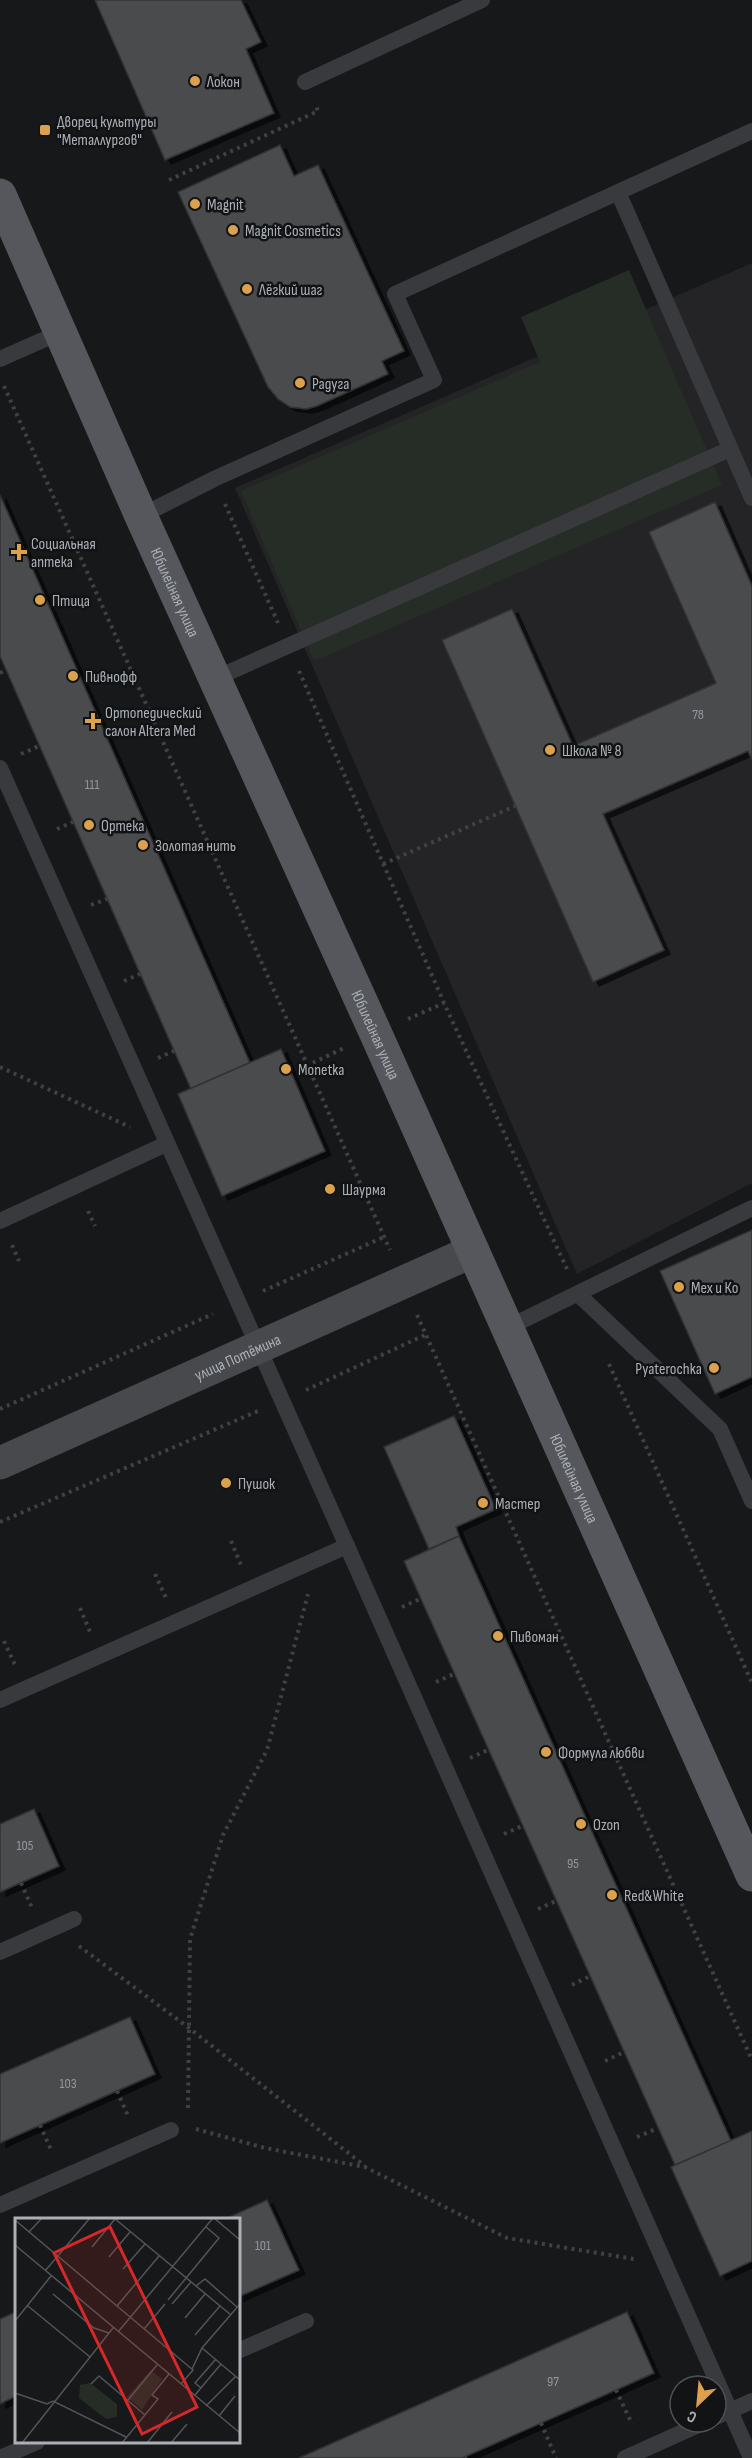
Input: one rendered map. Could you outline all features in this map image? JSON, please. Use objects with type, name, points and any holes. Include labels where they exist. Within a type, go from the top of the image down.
[{"type":"main road","name":"Юбилейная улица","points":[[0,195],[141,516],[216,678],[752,1875]]},
{"type":"street","name":"улица Потёмина","points":[[0,1463],[473,1251]]},
{"type":"lane","points":[[305,82],[482,0]]},
{"type":"lane","points":[[141,516],[214,479],[434,380],[394,294],[752,131]]},
{"type":"lane","points":[[618,192],[752,498]]},
{"type":"lane","points":[[0,359],[62,332]]},
{"type":"lane","points":[[216,678],[730,449]]},
{"type":"lane","points":[[0,768],[166,1144],[283,1400],[664,2264],[707,2374]]},
{"type":"lane","points":[[0,1221],[166,1144]]},
{"type":"lane","points":[[507,1328],[752,1208]]},
{"type":"lane","points":[[578,1294],[720,1429],[752,1501]]},
{"type":"lane","points":[[0,1700],[347,1546]]},
{"type":"lane","points":[[0,1952],[74,1919]]},
{"type":"lane","points":[[0,2205],[179,2128]]},
{"type":"lane","points":[[240,2350],[306,2321]]},
{"type":"lane","points":[[728,2412],[752,2401]]},
{"type":"lane","points":[[728,2422],[751,2458]]},
{"type":"lane","points":[[625,2458],[678,2434]]},
{"type":"lane","points":[[0,2458],[35,2443]]},
{"type":"path","points":[[169,180],[318,111],[305,82]]},
{"type":"path","points":[[0,377],[404,1282],[425,1335],[752,2060]]},
{"type":"path","points":[[214,479],[382,864],[578,1294]]},
{"type":"path","points":[[0,673],[6,670]]},
{"type":"path","points":[[382,864],[515,806]]},
{"type":"path","points":[[0,1067],[166,1144]]},
{"type":"path","points":[[0,1409],[384,1237]]},
{"type":"path","points":[[0,1522],[283,1400],[425,1335]]},
{"type":"path","points":[[607,1359],[752,1683]]},
{"type":"path","points":[[317,1558],[267,1750],[223,1835],[190,1939],[189,2028],[179,2128],[265,2148],[365,2167]]},
{"type":"path","points":[[55,1928],[189,2028],[365,2167],[507,2238],[664,2264]]},
{"type":"path","points":[[616,2390],[643,2450]]},
{"type":"path","points":[[541,2423],[556,2458]]},
{"type":"shaded area","name":"Школа № 8","points":[[752,263],[752,1183],[577,1274],[235,488]]},
{"type":"shaded area","points":[[629,270],[722,485],[314,661],[241,491],[540,362],[521,317]]},
{"type":"building","name":"Локон","points":[[95,0],[241,0],[261,42],[246,49],[274,113],[165,160]]},
{"type":"building","points":[[280,145],[294,176],[318,165],[404,351],[382,361],[388,374],[306,409],[290,407],[278,399],[268,387],[178,192]]},
{"type":"building","points":[[0,495],[250,1063],[191,1089],[0,656]]},
{"type":"building","points":[[715,502],[752,586],[752,760],[748,751],[603,814],[664,950],[593,982],[442,640],[512,609],[573,746],[716,683],[649,532]]},
{"type":"building","points":[[281,1049],[325,1151],[222,1196],[178,1094]]},
{"type":"building","points":[[752,1230],[752,1377],[715,1394],[660,1271]]},
{"type":"building","points":[[454,1416],[496,1509],[456,1527],[459,1536],[429,1549],[384,1447]]},
{"type":"building","points":[[459,1536],[731,2141],[675,2165],[404,1561]]},
{"type":"building","points":[[34,1809],[59,1866],[0,1892],[0,1824]]},
{"type":"building","points":[[130,2017],[155,2074],[0,2143],[0,2074]]},
{"type":"building","points":[[752,2131],[752,2261],[720,2276],[671,2167]]},
{"type":"building","points":[[267,2200],[299,2270],[240,2296],[240,2218],[227,2218]]},
{"type":"building","points":[[15,2312],[15,2396],[0,2404],[0,2319]]},
{"type":"building","points":[[627,2312],[654,2373],[616,2390],[462,2458],[299,2458]]},
{"type":"place","name":"Локон","points":[[195,81]]},
{"type":"place","name":"Дворец культуры \"Металлургов\"","points":[[45,130]]},
{"type":"place","name":"Magnit","points":[[195,204]]},
{"type":"place","name":"Magnit Cosmetics","points":[[233,230]]},
{"type":"place","name":"Лёгкий шаг","points":[[247,289]]},
{"type":"place","name":"Радуга","points":[[300,383]]},
{"type":"place","name":"Социальная аптека","points":[[19,552]]},
{"type":"place","name":"Птица","points":[[40,600]]},
{"type":"place","name":"Пивнофф","points":[[73,676]]},
{"type":"place","name":"Ортопедический салон Altera Med","points":[[93,721]]},
{"type":"place","name":"Школа № 8","points":[[550,750]]},
{"type":"place","name":"Ортека","points":[[89,825]]},
{"type":"place","name":"Золотая нить","points":[[143,845]]},
{"type":"place","name":"Monetka","points":[[286,1069]]},
{"type":"place","name":"Шаурма","points":[[330,1189]]},
{"type":"place","name":"Мех и Ко","points":[[679,1287]]},
{"type":"place","name":"Pyaterochka","points":[[714,1368]]},
{"type":"place","name":"Пушок","points":[[226,1483]]},
{"type":"place","name":"Мастер","points":[[483,1503]]},
{"type":"place","name":"Пивоман","points":[[498,1636]]},
{"type":"place","name":"Формула любви","points":[[546,1752]]},
{"type":"place","name":"Ozon","points":[[581,1824]]},
{"type":"place","name":"Red&White","points":[[612,1895]]}]
